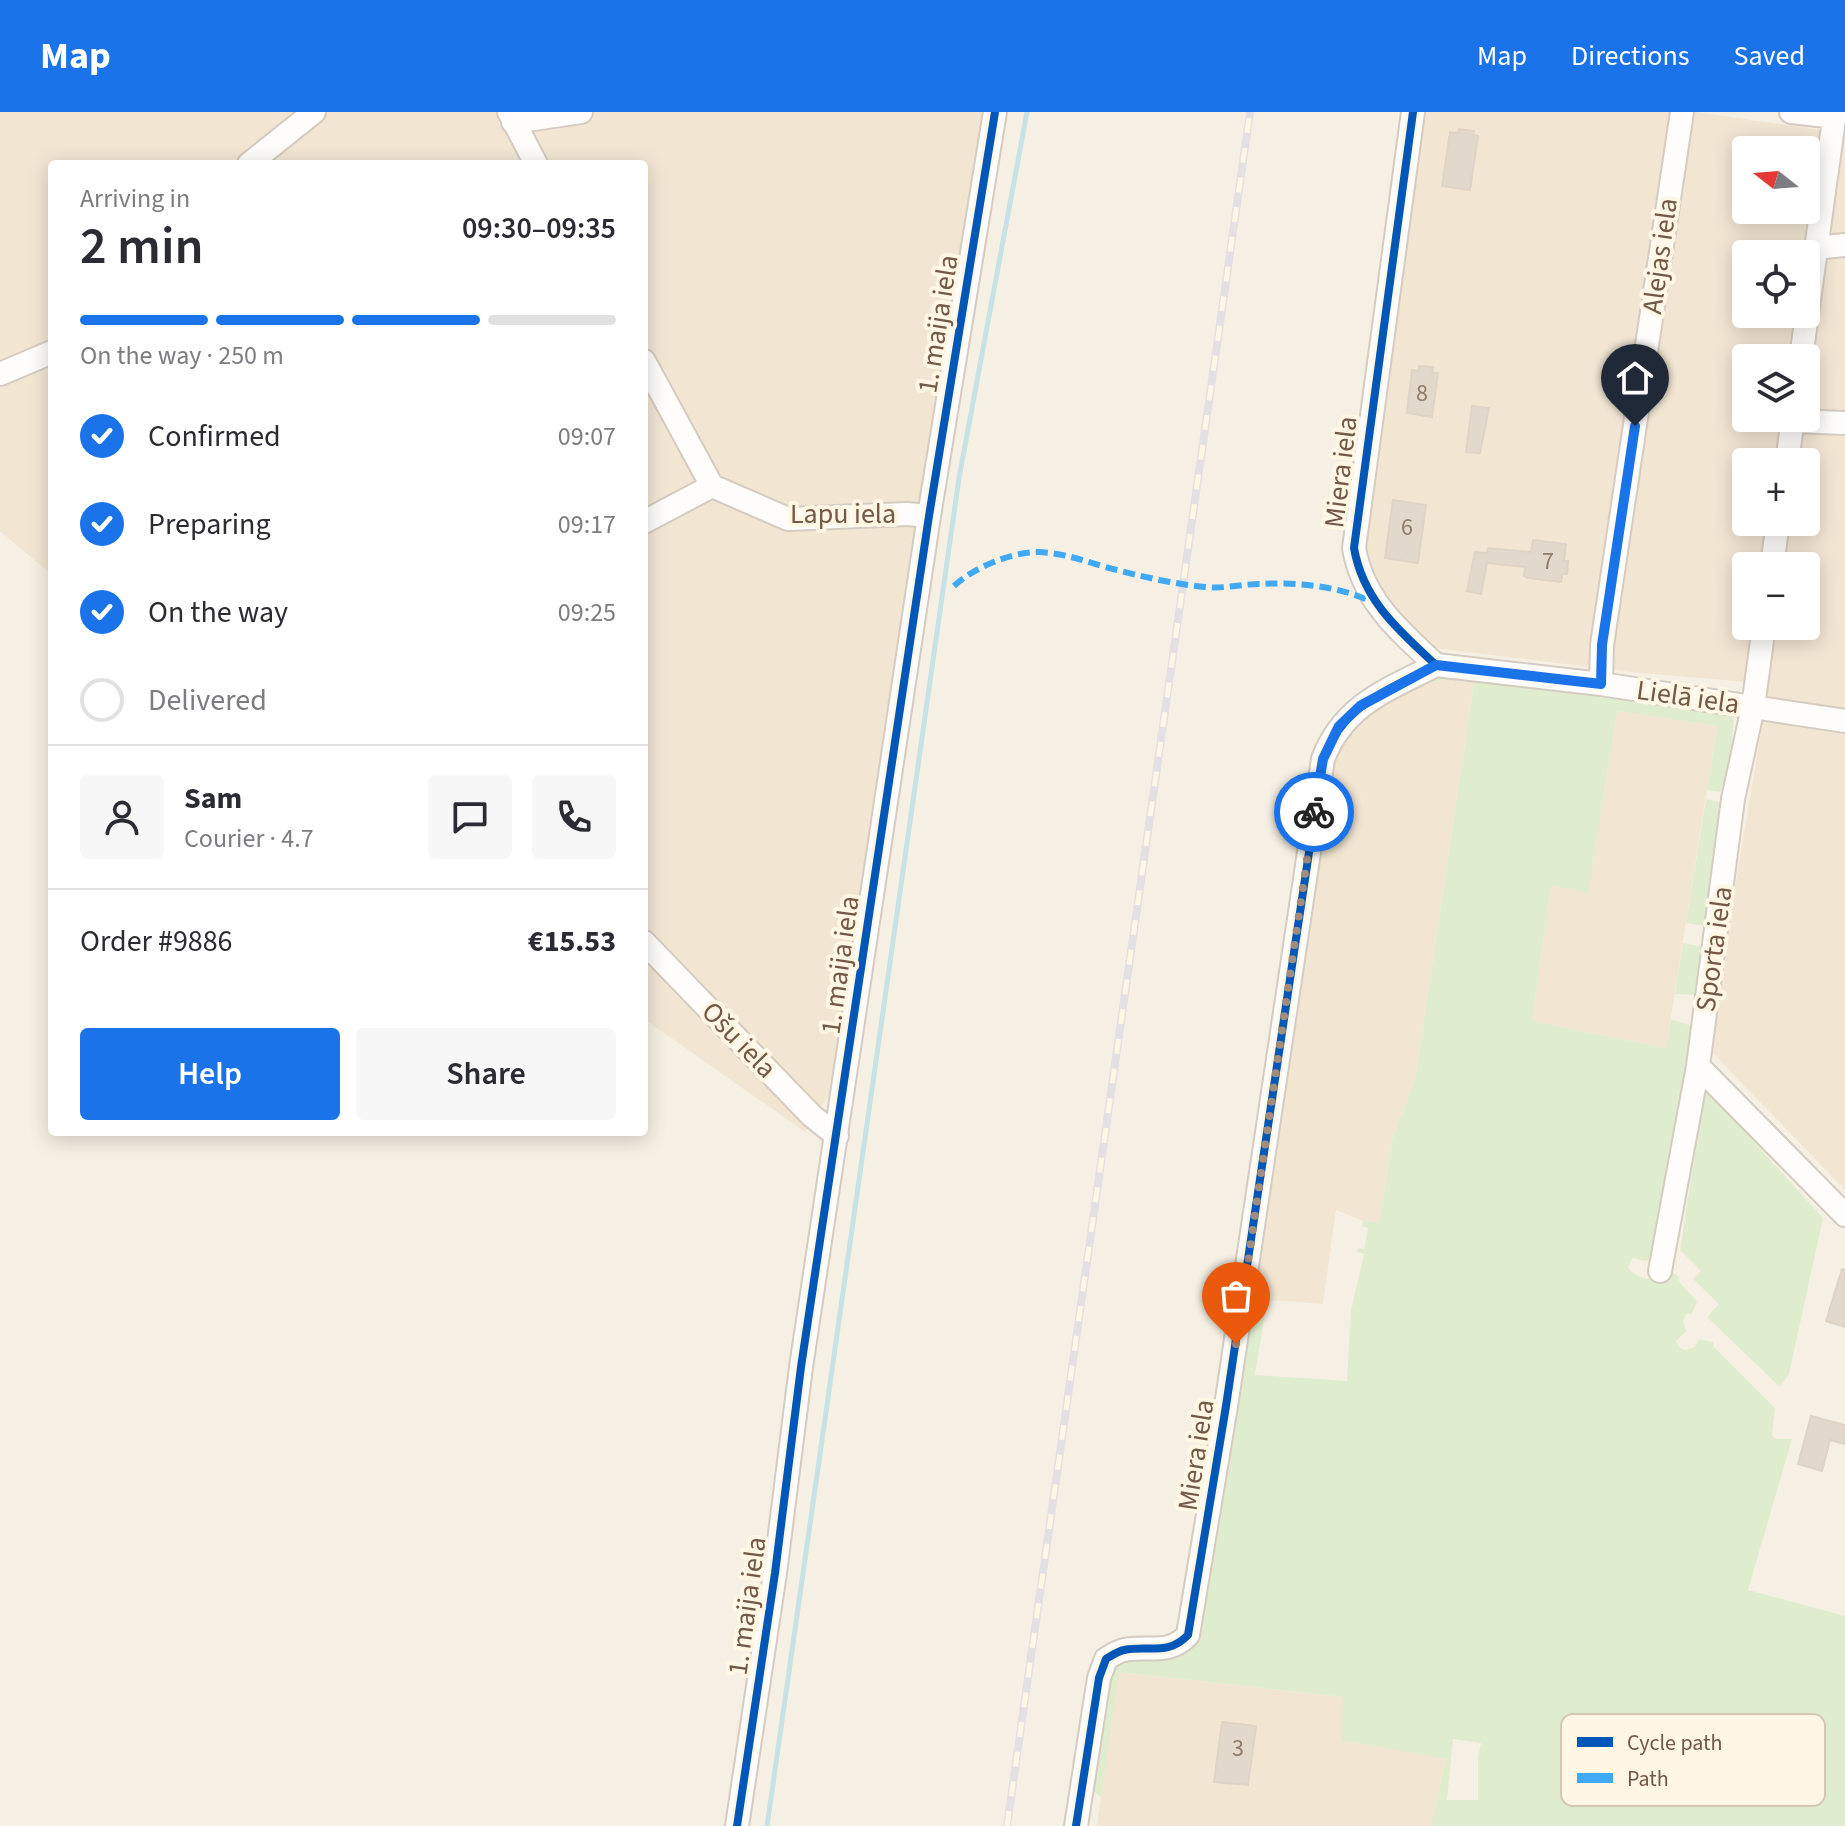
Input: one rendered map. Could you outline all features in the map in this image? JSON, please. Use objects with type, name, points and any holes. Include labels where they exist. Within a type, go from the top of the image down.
[{"type":"street","points":[[254,160],[314,112]]},
{"type":"street","points":[[534,160],[511,117],[581,112]]},
{"type":"street","name":"1. maija iela","points":[[737,1826],[929,516],[995,112]]},
{"type":"street","name":"Miera iela","points":[[1076,1826],[1099,1678],[1106,1659],[1123,1650],[1163,1650],[1179,1644],[1188,1635],[1234,1359],[1323,759],[1334,733],[1350,714],[1436,665],[1399,632],[1374,603],[1364,584],[1354,548],[1413,112]]},
{"type":"street","name":"Alejas iela","points":[[1601,684],[1602,645],[1682,112]]},
{"type":"street","points":[[1791,112],[1835,114],[1816,240]]},
{"type":"street","points":[[1820,248],[1845,245]]},
{"type":"street","points":[[0,374],[48,354]]},
{"type":"street","points":[[648,368],[712,486],[648,520]]},
{"type":"street","points":[[1820,422],[1845,423]]},
{"type":"street","name":"Lapu iela","points":[[712,486],[788,519],[907,514],[929,516]]},
{"type":"street","name":"Sporta iela","points":[[1660,1271],[1698,1066],[1733,799],[1753,707],[1762,640]]},
{"type":"street","name":"Lielā iela","points":[[1436,665],[1601,684],[1845,721]]},
{"type":"street","name":"Ošu iela","points":[[648,946],[812,1116],[837,1136]]},
{"type":"street","points":[[1698,1066],[1845,1215]]},
{"type":"shaded area","points":[[0,112],[985,112],[831,1091],[805,1132],[648,1022],[648,160],[48,160],[48,572],[0,531]]},
{"type":"shaded area","points":[[1425,112],[1697,112],[1840,133],[1845,112],[1845,1190],[1708,1048],[1769,684],[1630,672],[1434,648],[1402,619],[1373,581],[1362,548]]},
{"type":"shaded area","points":[[1453,677],[1474,681],[1415,1080],[1392,1140],[1379,1223],[1363,1221],[1336,1210],[1323,1304],[1255,1299],[1331,765],[1347,731],[1373,711],[1432,680]]},
{"type":"shaded area","points":[[1617,711],[1717,726],[1666,1048],[1532,1021],[1551,886],[1588,892]]},
{"type":"shaded area","points":[[1118,1672],[1343,1697],[1446,1758],[1431,1826],[1097,1826]]},
{"type":"green space","points":[[1444,674],[1726,712],[1734,720],[1728,781],[1726,788],[1719,792],[1707,790],[1717,726],[1617,711],[1588,893],[1551,886],[1532,1021],[1666,1048],[1671,1019],[1695,1027],[1654,1256],[1646,1261],[1633,1258],[1628,1267],[1643,1278],[1654,1279],[1672,1272],[1678,1276],[1680,1283],[1697,1301],[1692,1314],[1686,1314],[1683,1321],[1686,1331],[1676,1341],[1680,1348],[1695,1347],[1698,1339],[1713,1342],[1714,1347],[1775,1408],[1772,1435],[1776,1439],[1792,1439],[1748,1590],[1845,1616],[1845,1826],[1431,1826],[1446,1759],[1342,1740],[1343,1697],[1119,1672],[1101,1797],[1091,1789],[1103,1684],[1119,1659],[1177,1653],[1267,1196],[1270,1196],[1255,1298],[1267,1300],[1255,1375],[1347,1381],[1351,1311],[1364,1254],[1357,1252],[1358,1248],[1364,1249],[1368,1228],[1362,1226],[1363,1221],[1379,1223],[1392,1140],[1415,1080],[1474,682],[1433,682],[1373,711],[1409,685]],"holes":[[[1453,1739],[1481,1743],[1478,1800],[1447,1800]]]},
{"type":"green space","points":[[1706,799],[1723,803],[1711,927],[1686,923]]},
{"type":"green space","points":[[1683,943],[1707,948],[1698,995],[1675,994]]},
{"type":"green space","points":[[1705,1088],[1823,1218],[1789,1374],[1780,1387],[1707,1317],[1719,1304],[1693,1279],[1701,1271],[1680,1250]]},
{"type":"building","points":[[1459,129],[1474,131],[1473,135],[1478,136],[1470,190],[1442,186],[1450,132],[1458,133]]},
{"type":"building","points":[[1419,366],[1433,367],[1432,373],[1438,373],[1432,417],[1407,413],[1412,370],[1419,371]]},
{"type":"building","points":[[1472,406],[1489,408],[1480,453],[1466,452]]},
{"type":"building","points":[[1393,500],[1426,505],[1418,563],[1385,558]]},
{"type":"building","points":[[1533,540],[1566,544],[1564,561],[1568,561],[1567,574],[1562,574],[1561,582],[1528,578],[1524,576],[1525,567],[1487,563],[1481,594],[1467,591],[1475,552],[1487,553],[1488,548],[1531,552]]},
{"type":"building","points":[[1842,1269],[1845,1270],[1845,1327],[1826,1321]]},
{"type":"building","points":[[1811,1416],[1845,1425],[1845,1444],[1830,1440],[1822,1471],[1798,1464]]},
{"type":"building","points":[[1222,1722],[1256,1726],[1248,1785],[1214,1782]]},
{"type":"waterway","points":[[767,1826],[959,478],[1027,112]]},
{"type":"railway","points":[[1007,1826],[1250,112]]},
{"type":"marked path","points":[[954,586],[993,562],[1038,552],[1181,584],[1212,587],[1304,585],[1333,589],[1374,603]]},
{"type":"cycle path","points":[[737,1826],[775,1573],[801,1367],[929,516],[995,112]]},
{"type":"cycle path","points":[[1076,1826],[1099,1678],[1106,1659],[1124,1650],[1173,1646],[1188,1635],[1226,1406],[1323,759],[1332,740],[1355,712],[1385,691],[1436,665],[1396,626],[1374,599],[1365,583],[1354,548],[1413,112]]},
{"type":"way so far","points":[[1236,1344],[1314,812]]},
{"type":"route","points":[[1314,812],[1323,759],[1339,726],[1360,706],[1436,665],[1466,666],[1601,684],[1602,645],[1635,426]]}]
